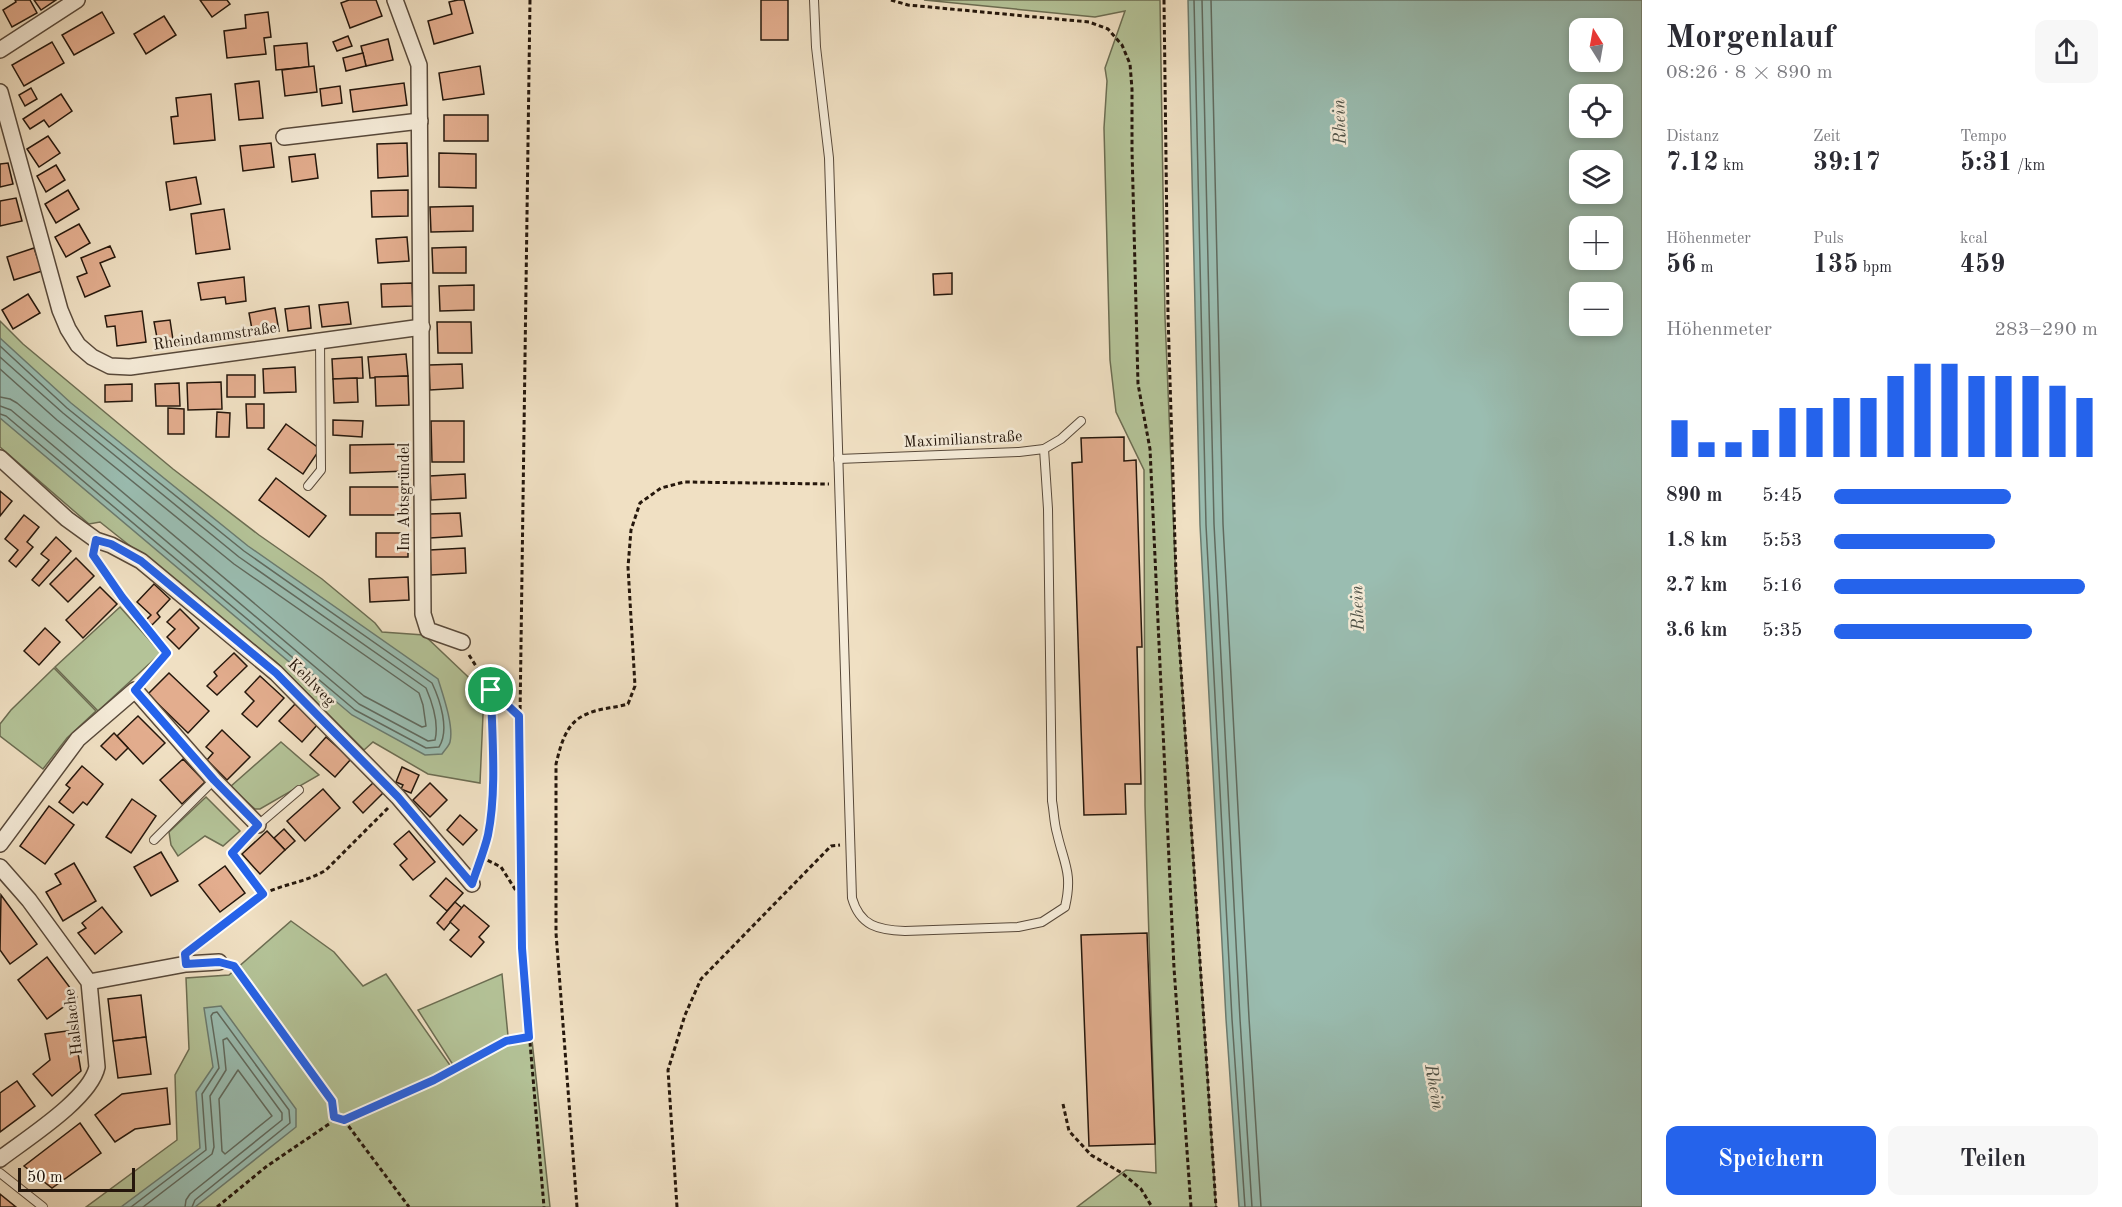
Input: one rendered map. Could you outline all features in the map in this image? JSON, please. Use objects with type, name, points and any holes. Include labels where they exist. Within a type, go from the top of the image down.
[{"type":"street","points":[[0,50],[78,0]]},
{"type":"street","points":[[394,0],[419,65],[422,327]]},
{"type":"street","name":"Rheindammstraße","points":[[0,92],[60,310],[78,345],[92,357],[110,366],[130,367],[422,327]]},
{"type":"street","points":[[284,137],[420,121]]},
{"type":"street","name":"Im Abtsgründel","points":[[422,327],[423,615],[428,630],[462,642]]},
{"type":"street","name":"Kehlweg","points":[[0,458],[67,519],[96,540],[111,544],[141,561],[276,673],[398,797],[472,884]]},
{"type":"street","points":[[0,844],[78,739],[135,690],[214,780],[258,825]]},
{"type":"street","name":"Halslache","points":[[0,867],[42,918],[89,982],[97,1067],[95,1076],[88,1087],[76,1099],[0,1159]]},
{"type":"street","points":[[89,982],[186,964],[219,962]]},
{"type":"lane","points":[[814,0],[816,47],[829,158],[852,898],[855,910],[863,920],[886,930],[1018,927],[1042,922],[1065,907],[1069,888],[1066,863],[1057,834],[1052,801],[1048,509],[1044,449]]},
{"type":"lane","points":[[308,486],[321,470],[320,340]]},
{"type":"lane","name":"Maximilianstraße","points":[[838,459],[1044,449],[1061,439],[1081,421]]},
{"type":"lane","points":[[96,540],[93,555],[122,597]]},
{"type":"lane","points":[[154,840],[214,780]]},
{"type":"lane","points":[[232,853],[258,825],[299,790]]},
{"type":"lane","points":[[0,1173],[43,1207]]},
{"type":"path","points":[[530,0],[519,716],[520,898],[522,948],[544,1207]]},
{"type":"path","points":[[891,0],[908,5],[1089,22],[1108,29],[1122,45],[1130,64],[1138,384],[1150,449],[1174,968],[1191,1207]]},
{"type":"path","points":[[1164,0],[1168,315],[1177,608],[1216,1207]]},
{"type":"path","points":[[577,1207],[556,933],[556,764],[563,737],[574,722],[587,714],[628,704],[635,686],[628,567],[631,530],[640,503],[661,488],[684,482],[839,484]]},
{"type":"path","points":[[122,597],[167,653],[135,690]]},
{"type":"path","points":[[462,642],[491,690],[519,716]]},
{"type":"path","points":[[472,884],[488,836],[490,819],[491,690]]},
{"type":"path","points":[[186,964],[185,954],[263,894],[275,888],[316,877],[326,870],[398,797]]},
{"type":"path","points":[[677,1207],[668,1070],[685,1015],[701,979],[831,846],[850,843]]},
{"type":"path","points":[[232,853],[263,894]]},
{"type":"path","points":[[481,857],[501,867],[520,898]]},
{"type":"path","points":[[218,1207],[267,1166],[329,1124],[334,1117],[332,1101],[234,966],[219,962]]},
{"type":"path","points":[[344,1120],[434,1080],[506,1041],[529,1037]]},
{"type":"path","points":[[1063,1104],[1069,1131],[1091,1155],[1122,1173],[1141,1189],[1152,1207]]},
{"type":"path","points":[[334,1117],[344,1120],[409,1207]]},
{"type":"green space","points":[[924,0],[1160,0],[1165,317],[1177,608],[1216,1207],[1077,1207],[1126,1170],[1156,1173],[1145,805],[1144,470],[1116,412],[1110,360],[1104,128],[1107,81],[1105,68],[1125,11],[1095,17]]},
{"type":"green space","points":[[0,321],[23,344],[173,469],[259,535],[322,579],[375,623],[382,632],[424,635],[484,692],[480,783],[428,774],[373,742],[364,750],[276,662],[100,522],[89,524],[0,447]]},
{"type":"green space","points":[[120,607],[161,653],[98,711],[55,667]]},
{"type":"green space","points":[[54,668],[96,711],[67,738],[43,769],[0,736],[0,724]]},
{"type":"green space","points":[[281,742],[319,775],[260,809],[255,809],[230,787]]},
{"type":"green space","points":[[206,797],[240,831],[223,846],[205,836],[178,856],[171,845],[169,832]]},
{"type":"green space","points":[[291,921],[334,952],[363,986],[386,974],[454,1071],[531,1031],[550,1207],[86,1207],[177,1140],[175,1075],[189,1049],[186,978],[229,975]]},
{"type":"green space","points":[[502,974],[508,1036],[455,1068],[418,1010]]},
{"type":"water","name":"Rhein","points":[[1188,0],[1642,0],[1642,1207],[1239,1207],[1226,1019],[1200,525]]},
{"type":"water","points":[[0,338],[71,403],[248,546],[438,679],[451,728],[450,742],[442,754],[425,755],[352,715],[0,418]]},
{"type":"water","points":[[221,1006],[296,1109],[296,1127],[195,1207],[121,1207],[200,1148],[196,1092],[213,1067],[204,1008]]},
{"type":"building","points":[[15,0],[30,0],[37,13],[12,27],[3,10],[16,2]]},
{"type":"building","points":[[34,0],[56,0],[41,10]]},
{"type":"building","points":[[200,0],[227,0],[230,4],[212,17]]},
{"type":"building","points":[[349,0],[376,0],[382,16],[350,28],[341,3]]},
{"type":"building","points":[[464,0],[473,33],[434,44],[428,21],[452,14],[449,2]]},
{"type":"building","points":[[761,0],[788,0],[788,40],[761,40]]},
{"type":"building","points":[[102,12],[114,33],[74,55],[62,35]]},
{"type":"building","points":[[268,12],[271,37],[264,38],[266,54],[227,58],[224,31],[246,28],[245,15]]},
{"type":"building","points":[[164,16],[176,35],[146,54],[134,34]]},
{"type":"building","points":[[348,36],[352,46],[337,51],[333,42]]},
{"type":"building","points":[[388,39],[393,60],[366,66],[361,46]]},
{"type":"building","points":[[52,42],[64,63],[24,86],[12,65]]},
{"type":"building","points":[[307,43],[309,67],[276,70],[274,46]]},
{"type":"building","points":[[363,53],[366,66],[346,71],[343,58]]},
{"type":"building","points":[[314,66],[317,92],[285,96],[282,70]]},
{"type":"building","points":[[480,66],[484,94],[443,100],[439,73]]},
{"type":"building","points":[[259,81],[263,118],[239,120],[235,84]]},
{"type":"building","points":[[404,83],[407,105],[353,112],[350,90]]},
{"type":"building","points":[[340,86],[342,103],[322,106],[320,89]]},
{"type":"building","points":[[31,88],[37,99],[25,106],[19,95]]},
{"type":"building","points":[[61,94],[72,111],[49,127],[44,120],[30,129],[23,119]]},
{"type":"building","points":[[211,94],[215,140],[174,144],[171,117],[178,116],[176,98]]},
{"type":"building","points":[[444,115],[488,115],[488,141],[444,141]]},
{"type":"building","points":[[48,136],[60,153],[39,167],[27,149]]},
{"type":"building","points":[[271,143],[274,167],[243,171],[240,146]]},
{"type":"building","points":[[407,143],[408,176],[378,178],[377,144]]},
{"type":"building","points":[[439,153],[476,154],[476,188],[439,187]]},
{"type":"building","points":[[315,154],[318,178],[292,182],[289,157]]},
{"type":"building","points":[[8,163],[13,184],[0,187],[0,164]]},
{"type":"building","points":[[56,165],[65,180],[46,192],[37,176]]},
{"type":"building","points":[[196,177],[201,204],[170,210],[166,182]]},
{"type":"building","points":[[68,190],[79,209],[56,223],[45,204]]},
{"type":"building","points":[[408,190],[408,216],[372,217],[371,191]]},
{"type":"building","points":[[16,198],[22,221],[0,226],[0,201]]},
{"type":"building","points":[[473,206],[473,231],[431,232],[430,207]]},
{"type":"building","points":[[224,209],[230,249],[196,254],[191,214]]},
{"type":"building","points":[[79,224],[90,243],[66,257],[55,237]]},
{"type":"building","points":[[407,237],[409,261],[378,263],[376,239]]},
{"type":"building","points":[[110,246],[115,257],[100,263],[110,286],[85,297],[77,277],[87,273],[81,258]]},
{"type":"building","points":[[466,247],[466,273],[433,273],[432,248]]},
{"type":"building","points":[[34,248],[42,271],[14,280],[7,257]]},
{"type":"building","points":[[952,273],[952,294],[934,295],[933,274]]},
{"type":"building","points":[[244,277],[246,301],[226,304],[225,297],[201,300],[198,283]]},
{"type":"building","points":[[412,283],[413,306],[382,307],[381,284]]},
{"type":"building","points":[[474,285],[474,310],[440,311],[439,286]]},
{"type":"building","points":[[28,294],[40,313],[13,329],[2,310]]},
{"type":"building","points":[[348,302],[351,324],[322,327],[319,305]]},
{"type":"building","points":[[309,306],[311,328],[288,331],[285,309]]},
{"type":"building","points":[[275,308],[279,331],[253,335],[249,313]]},
{"type":"building","points":[[142,311],[146,342],[117,346],[115,326],[107,327],[105,316]]},
{"type":"building","points":[[170,320],[173,340],[158,343],[154,322]]},
{"type":"building","points":[[437,322],[471,322],[472,353],[438,353]]},
{"type":"building","points":[[406,354],[408,376],[370,378],[368,357]]},
{"type":"building","points":[[362,357],[363,378],[333,379],[332,359]]},
{"type":"building","points":[[462,364],[463,388],[430,390],[429,365]]},
{"type":"building","points":[[295,367],[296,392],[264,393],[263,369]]},
{"type":"building","points":[[227,375],[255,375],[255,397],[227,397]]},
{"type":"building","points":[[408,376],[409,405],[376,406],[375,377]]},
{"type":"building","points":[[357,378],[358,402],[334,403],[333,379]]},
{"type":"building","points":[[221,382],[222,409],[188,410],[187,383]]},
{"type":"building","points":[[179,383],[180,406],[156,406],[155,384]]},
{"type":"building","points":[[132,384],[132,401],[105,402],[105,385]]},
{"type":"building","points":[[246,404],[264,404],[264,428],[247,428]]},
{"type":"building","points":[[168,408],[184,409],[184,434],[168,434]]},
{"type":"building","points":[[217,412],[230,413],[229,437],[216,437]]},
{"type":"building","points":[[333,420],[363,421],[362,437],[333,435]]},
{"type":"building","points":[[431,421],[464,421],[464,462],[432,462]]},
{"type":"building","points":[[286,424],[320,449],[303,474],[268,449]]},
{"type":"building","points":[[1124,437],[1124,461],[1136,460],[1142,647],[1137,647],[1141,784],[1125,784],[1126,814],[1084,815],[1072,463],[1082,462],[1081,438]]},
{"type":"building","points":[[407,444],[408,471],[350,473],[350,445]]},
{"type":"building","points":[[465,474],[466,498],[431,500],[430,476]]},
{"type":"building","points":[[276,478],[326,516],[309,537],[259,500]]},
{"type":"building","points":[[350,487],[409,487],[409,515],[350,515]]},
{"type":"building","points":[[0,491],[12,501],[0,516]]},
{"type":"building","points":[[460,513],[462,536],[430,538],[429,514]]},
{"type":"building","points":[[24,515],[39,527],[27,542],[33,547],[16,567],[9,561],[18,550],[5,539]]},
{"type":"building","points":[[376,533],[408,533],[408,557],[376,557]]},
{"type":"building","points":[[56,537],[71,551],[39,586],[32,580],[49,560],[41,554]]},
{"type":"building","points":[[465,548],[466,573],[431,575],[430,550]]},
{"type":"building","points":[[76,558],[94,576],[68,602],[50,584]]},
{"type":"building","points":[[408,577],[409,600],[370,602],[369,579]]},
{"type":"building","points":[[154,584],[170,599],[157,613],[160,617],[152,625],[146,620],[151,615],[137,602]]},
{"type":"building","points":[[100,587],[117,604],[83,638],[66,620]]},
{"type":"building","points":[[180,609],[199,628],[179,649],[167,637],[175,629],[167,622]]},
{"type":"building","points":[[45,628],[60,642],[39,665],[24,651]]},
{"type":"building","points":[[234,653],[247,666],[217,695],[207,686],[217,676],[214,672]]},
{"type":"building","points":[[169,673],[209,711],[188,733],[148,694]]},
{"type":"building","points":[[260,676],[284,698],[257,727],[242,714],[254,701],[245,692]]},
{"type":"building","points":[[295,704],[318,724],[302,742],[279,721]]},
{"type":"building","points":[[138,716],[165,743],[143,764],[117,736]]},
{"type":"building","points":[[222,730],[250,757],[227,780],[207,760],[213,753],[206,747]]},
{"type":"building","points":[[114,733],[128,748],[116,760],[101,746]]},
{"type":"building","points":[[326,737],[351,759],[335,777],[310,755]]},
{"type":"building","points":[[183,759],[205,782],[182,804],[160,780]]},
{"type":"building","points":[[82,766],[103,784],[87,805],[83,802],[73,813],[59,802],[70,788],[66,785]]},
{"type":"building","points":[[402,767],[419,775],[411,793],[401,789],[403,785],[396,782]]},
{"type":"building","points":[[374,782],[384,792],[363,813],[353,802]]},
{"type":"building","points":[[430,783],[447,800],[430,817],[413,800]]},
{"type":"building","points":[[323,789],[340,808],[305,841],[287,821]]},
{"type":"building","points":[[132,799],[156,816],[131,853],[106,837]]},
{"type":"building","points":[[49,806],[74,825],[45,864],[20,846]]},
{"type":"building","points":[[460,815],[477,830],[463,845],[447,830]]},
{"type":"building","points":[[284,829],[295,841],[285,850],[274,838]]},
{"type":"building","points":[[267,831],[285,850],[260,874],[242,854]]},
{"type":"building","points":[[409,831],[435,862],[413,880],[400,865],[407,859],[394,844]]},
{"type":"building","points":[[161,852],[178,881],[151,896],[134,867]]},
{"type":"building","points":[[74,863],[96,901],[63,921],[46,892],[61,884],[55,874]]},
{"type":"building","points":[[225,866],[245,893],[220,912],[199,885]]},
{"type":"building","points":[[446,878],[463,893],[447,911],[430,896]]},
{"type":"building","points":[[1,895],[37,944],[10,964],[0,950]]},
{"type":"building","points":[[455,902],[462,908],[444,930],[437,923]]},
{"type":"building","points":[[464,905],[489,926],[479,937],[484,942],[471,957],[450,940],[459,930],[450,922]]},
{"type":"building","points":[[102,907],[122,932],[95,954],[78,933],[86,928],[82,923]]},
{"type":"building","points":[[1147,933],[1155,1144],[1089,1146],[1081,935]]},
{"type":"building","points":[[47,957],[77,997],[47,1019],[18,980]]},
{"type":"building","points":[[141,995],[146,1037],[113,1041],[108,999]]},
{"type":"building","points":[[74,1030],[81,1071],[52,1096],[33,1074],[50,1060],[45,1034]]},
{"type":"building","points":[[146,1037],[151,1074],[118,1078],[113,1041]]},
{"type":"building","points":[[17,1081],[35,1106],[0,1132],[0,1093]]},
{"type":"building","points":[[167,1088],[170,1124],[135,1129],[115,1142],[95,1115],[122,1094]]},
{"type":"building","points":[[80,1123],[101,1153],[52,1188],[24,1166]]},
{"type":"building","points":[[0,1194],[16,1207],[0,1207]]},
{"type":"route","points":[[96,540],[111,544],[141,561],[276,673],[398,797],[472,884],[488,836],[490,819],[491,690],[519,716],[520,898],[529,1037],[506,1041],[434,1080],[344,1120],[334,1117],[332,1101],[234,966],[219,962],[186,964],[185,954],[199,941],[263,894],[232,853],[258,825],[214,780],[135,690],[167,653],[122,597],[93,555],[96,540]]}]
